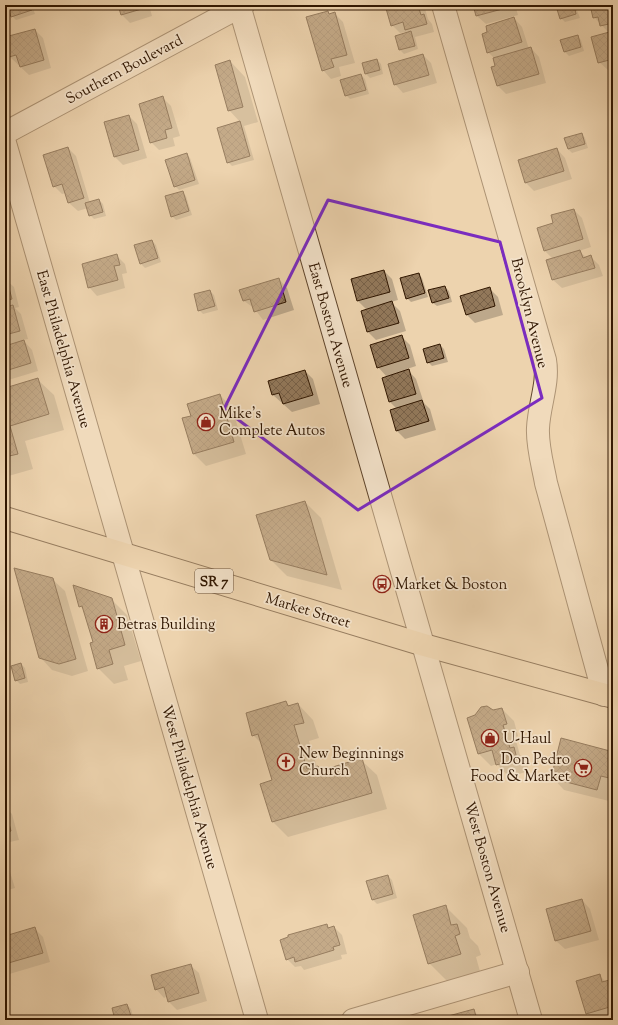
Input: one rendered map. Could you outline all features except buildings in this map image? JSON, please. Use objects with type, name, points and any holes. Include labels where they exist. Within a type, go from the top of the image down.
[{"type":"main road","name":"Market Street","points":[[5,518],[424,645],[608,696]]},
{"type":"street","name":"Brooklyn Avenue","points":[[443,5],[545,360],[546,369],[544,393],[539,412],[538,429],[542,462],[546,483],[608,696]]},
{"type":"street","name":"Southern Boulevard","points":[[5,133],[240,6]]},
{"type":"street","name":"East Boston Avenue","points":[[240,6],[424,645]]},
{"type":"street","name":"East Philadelphia Avenue","points":[[5,143],[123,554]]},
{"type":"street","name":"West Philadelphia Avenue","points":[[123,554],[257,1020]]},
{"type":"street","name":"West Boston Avenue","points":[[424,645],[532,1020]]},
{"type":"street","points":[[353,1020],[518,972]]},
{"type":"highlighted area","points":[[328,200],[500,242],[542,398],[358,510],[224,409]]},
{"type":"place","name":"Mike's Complete Autos","points":[[206,422]]},
{"type":"place","name":"Market & Boston","points":[[382,584]]},
{"type":"place","name":"Betras Building","points":[[104,624]]},
{"type":"place","name":"U-Haul","points":[[490,738]]},
{"type":"place","name":"New Beginnings Church","points":[[286,762]]},
{"type":"place","name":"Don Pedro Food & Market","points":[[583,768]]}]
